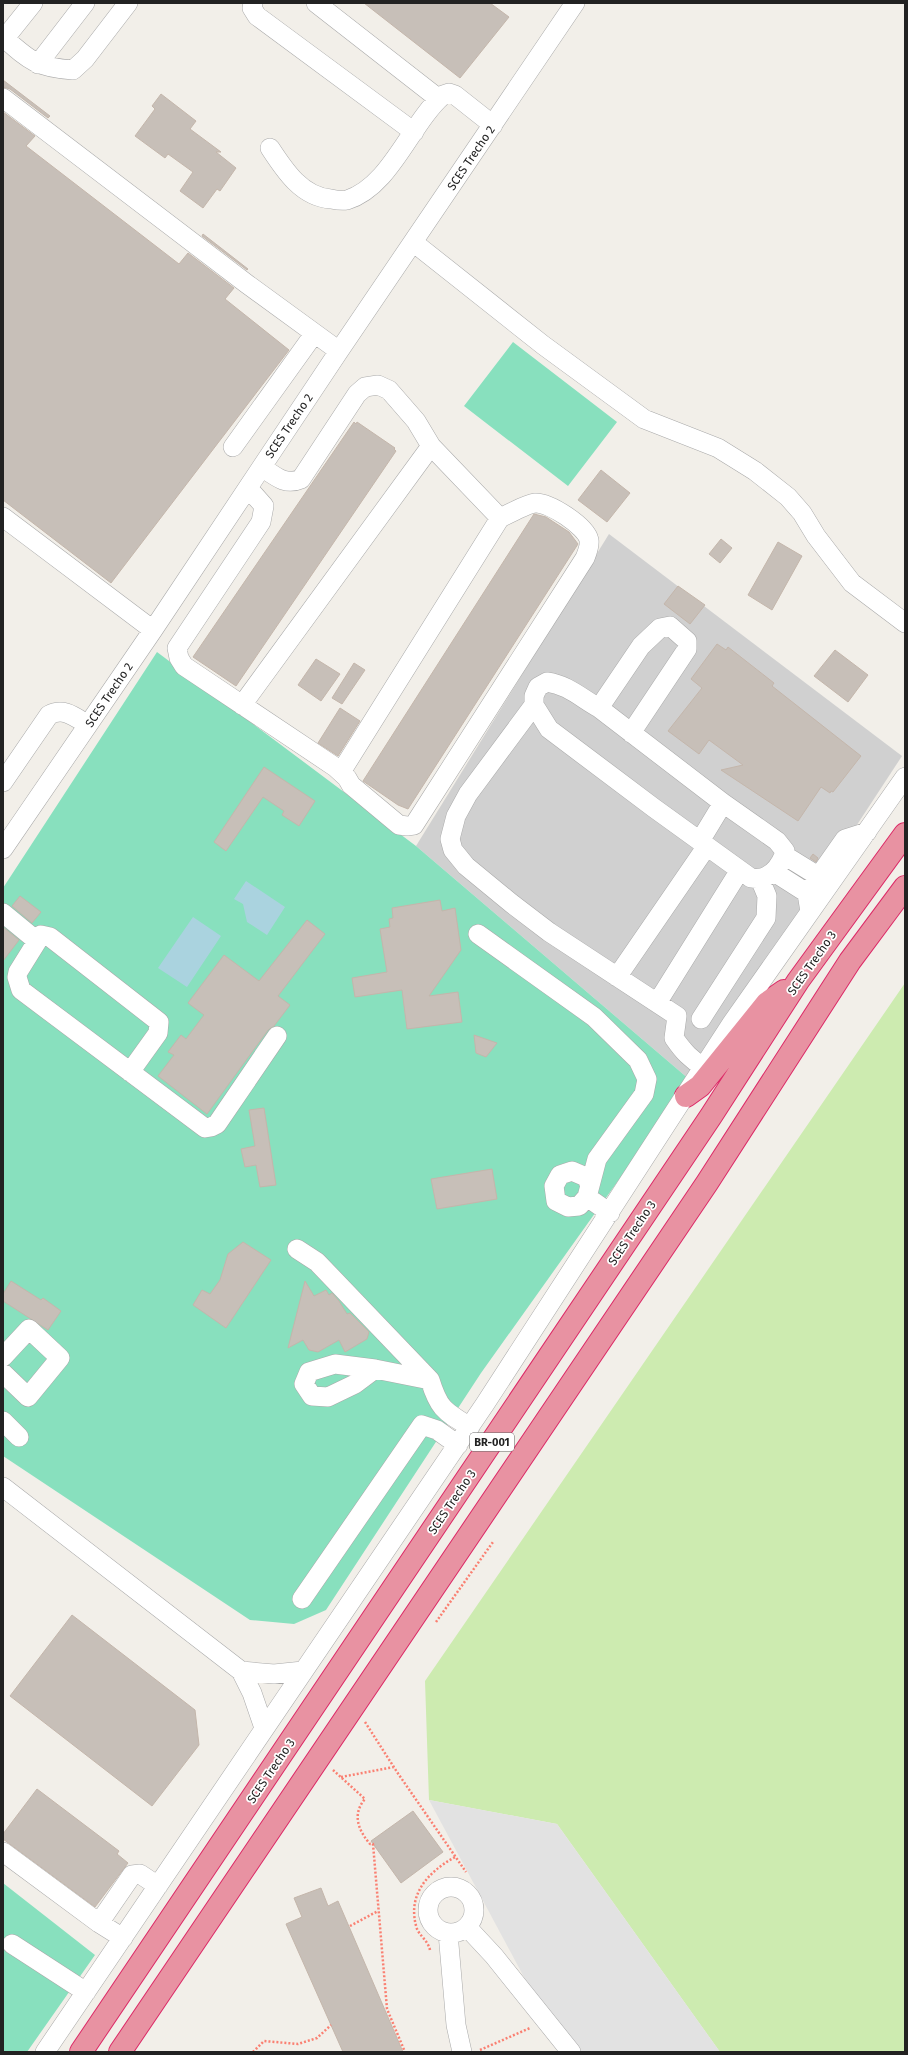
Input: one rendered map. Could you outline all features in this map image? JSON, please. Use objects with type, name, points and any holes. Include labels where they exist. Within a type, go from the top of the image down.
[{"type":"highway","name":"SCES Trecho 3","points":[[81,2052],[698,1136],[798,981],[905,834]]},
{"type":"highway","name":"BR-001","points":[[120,2052],[707,1183],[850,961],[905,887]]},
{"type":"highway","points":[[686,1096],[700,1086],[767,1002],[798,981]]},
{"type":"street","points":[[33,3],[4,37],[24,56],[38,64],[73,70],[85,59],[128,3]]},
{"type":"street","points":[[38,64],[85,3]]},
{"type":"street","points":[[253,3],[252,8],[257,16],[414,132]]},
{"type":"street","points":[[316,3],[439,99]]},
{"type":"street","name":"SCES Trecho 2","points":[[3,849],[153,630],[339,351],[575,3]]},
{"type":"street","points":[[270,148],[288,175],[308,192],[326,199],[345,200],[363,192],[378,179],[439,99],[449,93],[455,95],[493,124]]},
{"type":"street","points":[[3,98],[314,334],[339,351]]},
{"type":"street","points":[[413,242],[543,345],[644,419],[718,448],[760,475],[788,497],[802,513],[816,536],[852,583],[905,623]]},
{"type":"street","points":[[233,447],[314,334]]},
{"type":"street","points":[[262,467],[284,482],[294,482],[301,479],[357,394],[365,387],[378,385],[389,390],[398,399],[416,421],[431,446],[500,518]]},
{"type":"street","points":[[242,705],[431,446]]},
{"type":"street","points":[[248,488],[264,506],[261,522],[177,648],[179,658],[184,666],[341,772],[351,785],[399,825],[414,825],[588,551],[589,541],[586,532],[550,506],[534,503],[500,518],[341,772]]},
{"type":"street","points":[[3,517],[153,630]]},
{"type":"street","points":[[599,708],[641,646],[660,628],[670,626],[682,635],[687,641],[687,649],[631,733]]},
{"type":"street","points":[[702,1019],[766,918],[767,875],[784,855],[785,851],[777,841],[723,803],[599,708],[558,683],[547,682],[538,686],[534,696],[534,705],[549,729],[751,878],[767,875],[807,893]]},
{"type":"street","points":[[534,705],[468,794],[456,816],[451,834],[453,850],[466,866],[510,903],[618,977],[676,1016],[702,1019],[725,1035]]},
{"type":"street","points":[[3,782],[49,715],[56,711],[64,711],[88,725]]},
{"type":"street","points":[[46,2052],[264,1728],[458,1444],[705,1068],[725,1035],[905,777]]},
{"type":"street","points":[[618,977],[703,843],[723,803]]},
{"type":"street","points":[[810,912],[807,893],[818,876],[845,839],[867,832]]},
{"type":"street","points":[[784,855],[818,876]]},
{"type":"street","points":[[657,1003],[740,870]]},
{"type":"street","points":[[3,913],[37,941]]},
{"type":"street","points":[[478,934],[594,1017],[638,1060],[646,1079],[644,1094],[597,1159],[588,1191],[610,1213]]},
{"type":"street","points":[[130,1072],[158,1033],[158,1022],[50,937],[41,936],[18,972],[17,977],[21,990],[130,1072],[205,1128],[211,1128],[217,1124],[276,1036]]},
{"type":"street","points":[[676,1016],[674,1038],[684,1053],[694,1062],[705,1068]]},
{"type":"street","points":[[297,1250],[317,1262],[430,1380],[437,1400],[446,1413],[470,1426]]},
{"type":"street","points":[[3,1357],[29,1329],[60,1358],[28,1397],[3,1373]]},
{"type":"street","points":[[375,1369],[430,1380]]},
{"type":"street","points":[[302,1599],[422,1425],[437,1400]]},
{"type":"street","points":[[3,1421],[19,1437]]},
{"type":"street","points":[[422,1425],[437,1430],[458,1444]]},
{"type":"street","points":[[3,1487],[241,1671],[252,1693],[264,1728]]},
{"type":"street","points":[[241,1671],[274,1674],[304,1670]]},
{"type":"street","points":[[3,1852],[99,1923],[123,1938]]},
{"type":"street","points":[[99,1923],[132,1875],[140,1874],[158,1886]]},
{"type":"street","points":[[449,1887],[460,1889],[469,1895],[474,1905],[473,1917],[467,1927],[458,1932],[448,1933],[437,1929],[430,1920],[428,1910],[431,1899],[434,1895],[438,1891],[449,1887]]},
{"type":"street","points":[[467,1927],[494,1956],[547,2020],[571,2052]]},
{"type":"street","points":[[448,1933],[456,2025],[462,2052]]},
{"type":"street","points":[[12,1944],[86,1992]]},
{"type":"path","points":[[361,1728],[365,1722],[466,1872]]},
{"type":"path","points":[[328,1776],[337,1764]]},
{"type":"path","points":[[341,1777],[394,1767]]},
{"type":"path","points":[[333,1770],[365,1799],[359,1806],[357,1821],[362,1835],[370,1844],[373,1844],[387,2009],[405,2052]]},
{"type":"path","points":[[350,1926],[378,1911]]},
{"type":"path","points":[[476,2052],[547,2020]]},
{"type":"path","points":[[253,2052],[264,2041],[298,2044],[318,2038],[331,2026]]},
{"type":"shaded area","points":[[609,534],[902,756],[690,1080],[416,846]]},
{"type":"shaded area","points":[[429,1800],[557,1824],[720,2052],[573,2052],[547,2020]]},
{"type":"green space","points":[[513,342],[617,422],[568,486],[464,406]]},
{"type":"green space","points":[[157,652],[416,846],[690,1080],[481,1373],[326,1610],[294,1624],[250,1620],[3,1456],[3,888]]},
{"type":"green space","points":[[905,983],[905,2052],[720,2052],[557,1824],[429,1800],[425,1681]]},
{"type":"green space","points":[[3,1883],[95,1955],[27,2052],[3,2052]]},
{"type":"water","points":[[246,881],[285,907],[267,935],[247,922],[243,904],[234,899]]},
{"type":"water","points":[[193,917],[221,936],[187,987],[158,968]]},
{"type":"building","points":[[364,3],[490,3],[509,17],[460,78]]},
{"type":"building","points":[[3,80],[50,116],[48,118],[10,89],[3,87]]},
{"type":"building","points":[[161,94],[196,121],[190,129],[221,152],[216,152],[236,168],[220,191],[217,189],[203,208],[180,191],[193,172],[168,154],[165,158],[135,136],[155,109],[152,106]]},
{"type":"building","points":[[3,112],[35,136],[26,146],[179,264],[188,253],[234,288],[225,299],[289,350],[111,583],[3,500]]},
{"type":"building","points":[[203,234],[248,269],[247,270],[202,236]]},
{"type":"building","points":[[354,422],[356,424],[357,422],[395,448],[394,449],[396,451],[236,686],[193,657]]},
{"type":"building","points":[[601,470],[630,493],[607,522],[578,500]]},
{"type":"building","points":[[534,514],[546,517],[569,532],[578,544],[408,809],[398,805],[363,781]]},
{"type":"building","points":[[721,539],[732,548],[720,563],[709,554]]},
{"type":"building","points":[[778,542],[802,556],[772,610],[748,595]]},
{"type":"building","points":[[678,586],[705,605],[690,624],[664,604]]},
{"type":"building","points":[[717,644],[726,650],[728,647],[774,683],[772,686],[861,756],[833,792],[831,791],[830,793],[821,787],[798,821],[721,770],[743,765],[709,740],[699,754],[668,731],[702,688],[691,679]]},
{"type":"building","points":[[835,650],[868,675],[848,702],[814,676]]},
{"type":"building","points":[[316,659],[340,674],[321,701],[298,685]]},
{"type":"building","points":[[354,663],[365,670],[342,704],[332,698]]},
{"type":"building","points":[[340,708],[360,721],[338,756],[318,743]]},
{"type":"building","points":[[264,767],[315,801],[299,826],[282,815],[284,811],[263,797],[226,851],[214,842]]},
{"type":"building","points":[[813,854],[818,858],[816,862],[810,858]]},
{"type":"building","points":[[20,896],[41,912],[32,923],[12,906]]},
{"type":"building","points":[[440,900],[442,911],[455,908],[461,950],[429,996],[458,992],[462,1022],[407,1029],[402,990],[355,997],[352,978],[387,972],[380,929],[390,927],[389,919],[393,918],[392,908]]},
{"type":"building","points":[[307,920],[325,934],[278,996],[290,1005],[274,1026],[268,1030],[207,1114],[158,1076],[174,1055],[168,1052],[181,1035],[186,1039],[204,1015],[188,1003],[224,955],[259,981]]},
{"type":"building","points":[[3,927],[19,940],[3,961]]},
{"type":"building","points":[[474,1035],[497,1043],[486,1057],[476,1053]]},
{"type":"building","points":[[264,1108],[276,1185],[260,1187],[256,1165],[245,1167],[241,1149],[255,1146],[249,1110]]},
{"type":"building","points":[[492,1169],[497,1199],[437,1209],[431,1179]]},
{"type":"building","points":[[243,1242],[271,1260],[226,1328],[193,1305],[202,1290],[210,1294],[220,1280],[228,1254]]},
{"type":"building","points":[[11,1281],[41,1300],[43,1298],[61,1311],[48,1330],[3,1301],[3,1294]]},
{"type":"building","points":[[305,1281],[314,1296],[326,1290],[329,1295],[332,1293],[347,1314],[350,1313],[369,1332],[367,1339],[345,1352],[339,1340],[318,1352],[309,1350],[303,1340],[288,1348]]},
{"type":"building","points":[[72,1615],[195,1710],[199,1745],[152,1806],[10,1696]]},
{"type":"building","points":[[37,1789],[119,1851],[117,1854],[128,1863],[95,1907],[3,1839],[3,1834]]},
{"type":"building","points":[[413,1811],[443,1852],[401,1883],[371,1841]]},
{"type":"building","points":[[321,1888],[328,1906],[338,1901],[403,2052],[343,2052],[286,1924],[302,1917],[294,1898]]}]
